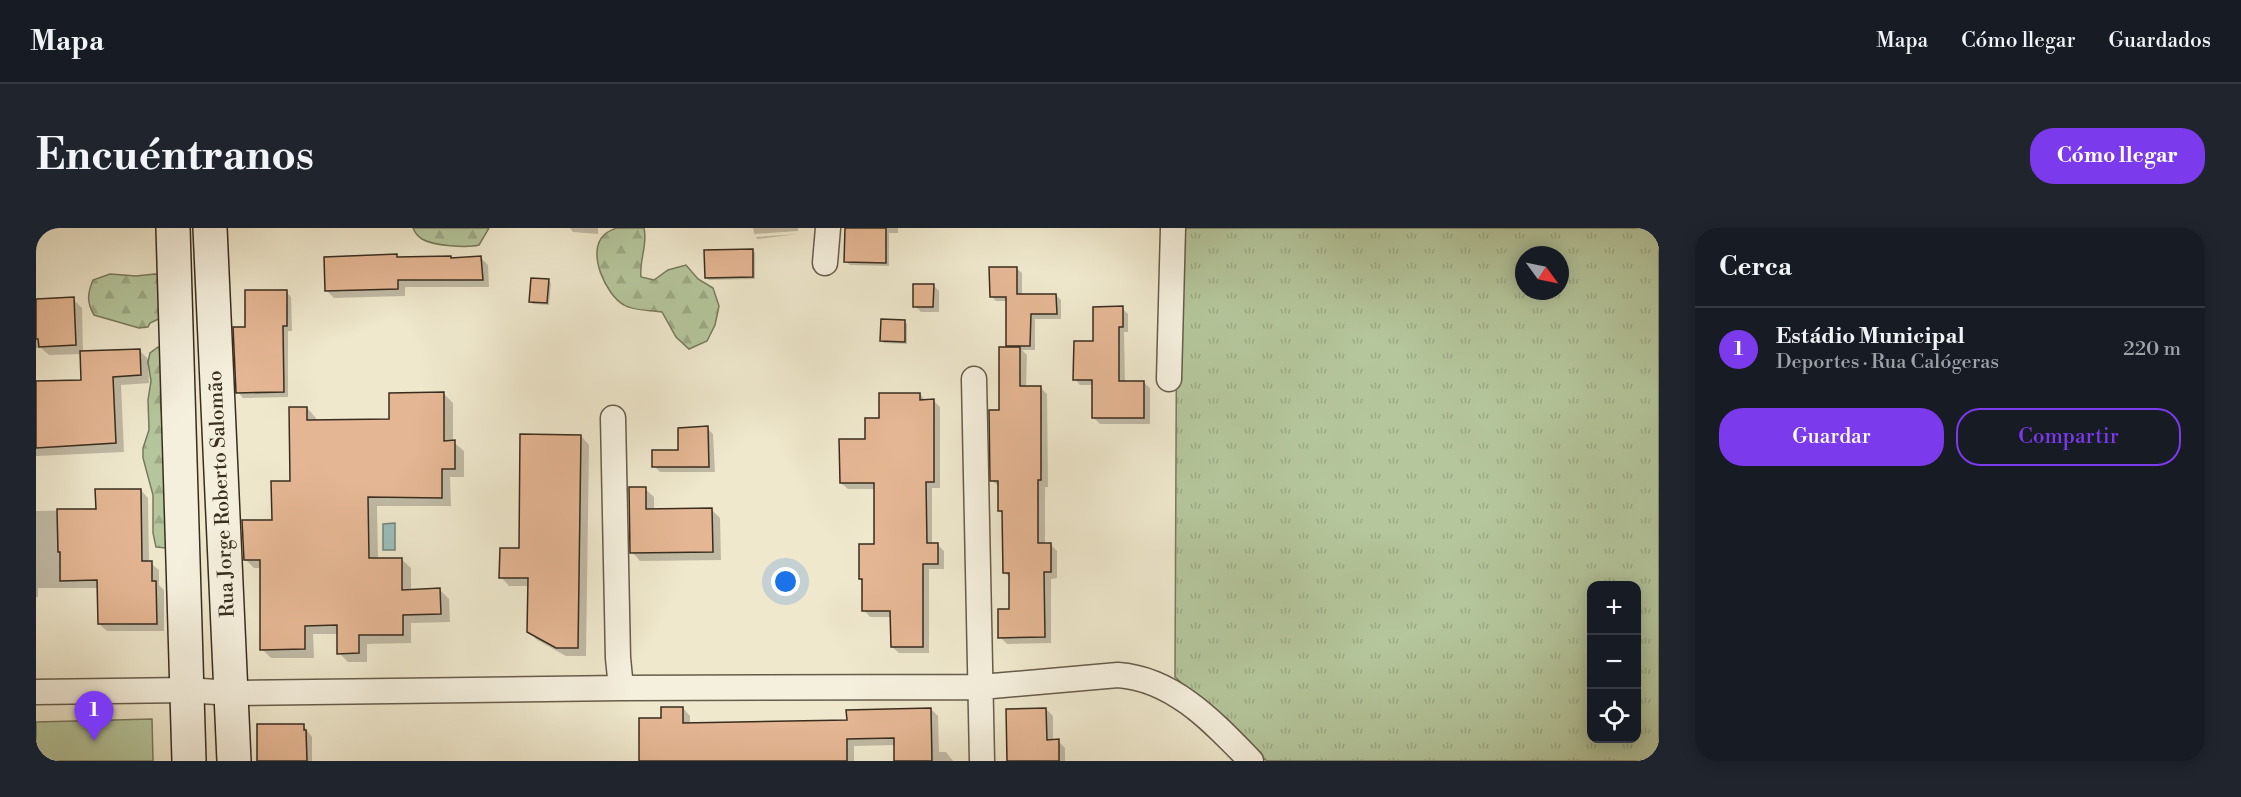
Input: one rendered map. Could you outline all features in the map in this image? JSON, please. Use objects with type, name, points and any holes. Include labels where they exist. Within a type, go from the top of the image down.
[{"type":"main road","name":"Rua Jorge Roberto Salomão","points":[[173,228],[189,761]]},
{"type":"main road","name":"Rua Jorge Roberto Salomão","points":[[210,228],[234,761]]},
{"type":"street","points":[[825,263],[828,228]]},
{"type":"street","points":[[1169,379],[1173,228]]},
{"type":"street","points":[[975,379],[982,761]]},
{"type":"street","points":[[613,418],[618,658],[621,688]]},
{"type":"street","points":[[36,692],[186,690],[232,693],[621,688],[981,687],[1092,676],[1136,676],[1161,685],[1186,702],[1219,729],[1251,761]]},
{"type":"green space","points":[[413,228],[489,228],[479,245],[450,246],[422,239],[417,236]]},
{"type":"green space","points":[[616,228],[644,228],[641,277],[654,280],[668,270],[686,265],[698,279],[713,288],[719,306],[715,325],[707,341],[689,349],[676,337],[662,312],[628,307],[617,300],[600,273],[597,252],[599,242],[604,235]]},
{"type":"green space","points":[[1177,228],[1659,228],[1659,761],[1267,761],[1175,677]]},
{"type":"green space","points":[[110,274],[164,276],[167,315],[150,323],[148,327],[139,328],[94,315],[89,302],[91,285],[93,280]]},
{"type":"green space","points":[[158,347],[164,355],[160,401],[166,428],[166,548],[156,547],[153,533],[153,495],[143,458],[143,448],[149,430],[148,400],[151,381],[148,362],[150,353]]},
{"type":"green space","points":[[152,719],[153,761],[36,761],[36,722]]},
{"type":"water","points":[[395,523],[395,550],[383,550],[383,524]]},
{"type":"building","points":[[845,228],[886,228],[886,263],[844,262]]},
{"type":"building","points":[[753,249],[753,277],[705,278],[704,250]]},
{"type":"building","points":[[397,254],[397,257],[481,256],[483,280],[398,280],[398,289],[325,291],[324,257]]},
{"type":"building","points":[[989,267],[1017,267],[1017,294],[1056,294],[1057,314],[1031,314],[1030,346],[1006,346],[1006,297],[990,297]]},
{"type":"building","points":[[531,278],[549,279],[547,303],[529,302]]},
{"type":"building","points":[[913,284],[934,284],[933,307],[913,307]]},
{"type":"building","points":[[245,290],[287,290],[287,326],[283,326],[284,392],[236,393],[233,327],[245,327]]},
{"type":"building","points":[[74,297],[76,345],[39,347],[38,339],[36,339],[36,299]]},
{"type":"building","points":[[1123,306],[1123,327],[1119,327],[1119,381],[1144,381],[1144,418],[1092,418],[1092,380],[1073,380],[1074,341],[1093,341],[1093,307]]},
{"type":"building","points":[[881,319],[905,320],[905,342],[880,341]]},
{"type":"building","points":[[999,347],[1020,347],[1020,386],[1041,386],[1038,543],[1051,543],[1051,572],[1044,572],[1045,637],[998,638],[998,609],[1009,609],[1009,573],[1003,573],[1002,511],[998,511],[998,481],[990,481],[989,410],[999,410]]},
{"type":"building","points":[[140,349],[141,375],[113,377],[116,443],[36,448],[36,381],[81,380],[80,351]]},
{"type":"building","points":[[444,392],[444,441],[455,440],[455,469],[442,469],[442,498],[368,497],[369,558],[402,558],[402,590],[440,588],[441,614],[403,615],[403,635],[359,635],[359,653],[337,654],[337,625],[305,626],[305,649],[260,650],[260,560],[244,560],[242,520],[272,520],[271,481],[290,481],[289,407],[307,407],[307,420],[389,419],[389,393]]},
{"type":"building","points":[[879,393],[920,393],[920,400],[934,399],[934,482],[926,482],[927,543],[938,543],[938,564],[923,564],[923,647],[891,647],[890,611],[862,611],[859,544],[874,544],[874,483],[840,483],[839,439],[865,439],[865,418],[879,418]]},
{"type":"building","points":[[708,426],[709,467],[652,467],[652,450],[678,450],[678,428]]},
{"type":"building","points":[[520,434],[581,435],[578,648],[556,648],[527,632],[528,578],[499,578],[500,548],[519,548]]},
{"type":"building","points":[[629,487],[646,487],[646,509],[712,508],[713,552],[630,553]]},
{"type":"building","points":[[95,489],[141,489],[142,561],[152,561],[152,581],[156,581],[157,624],[98,624],[97,580],[60,581],[57,509],[96,509]]},
{"type":"building","points":[[661,707],[683,707],[683,723],[847,720],[846,710],[931,708],[932,761],[894,761],[894,738],[847,739],[847,761],[639,761],[639,718],[661,718]]},
{"type":"building","points":[[1046,708],[1047,740],[1059,739],[1059,761],[1007,761],[1006,709]]},
{"type":"building","points":[[257,724],[304,724],[307,761],[257,761]]},
{"type":"place","name":"Estádio Municipal","points":[[94,741]]}]
